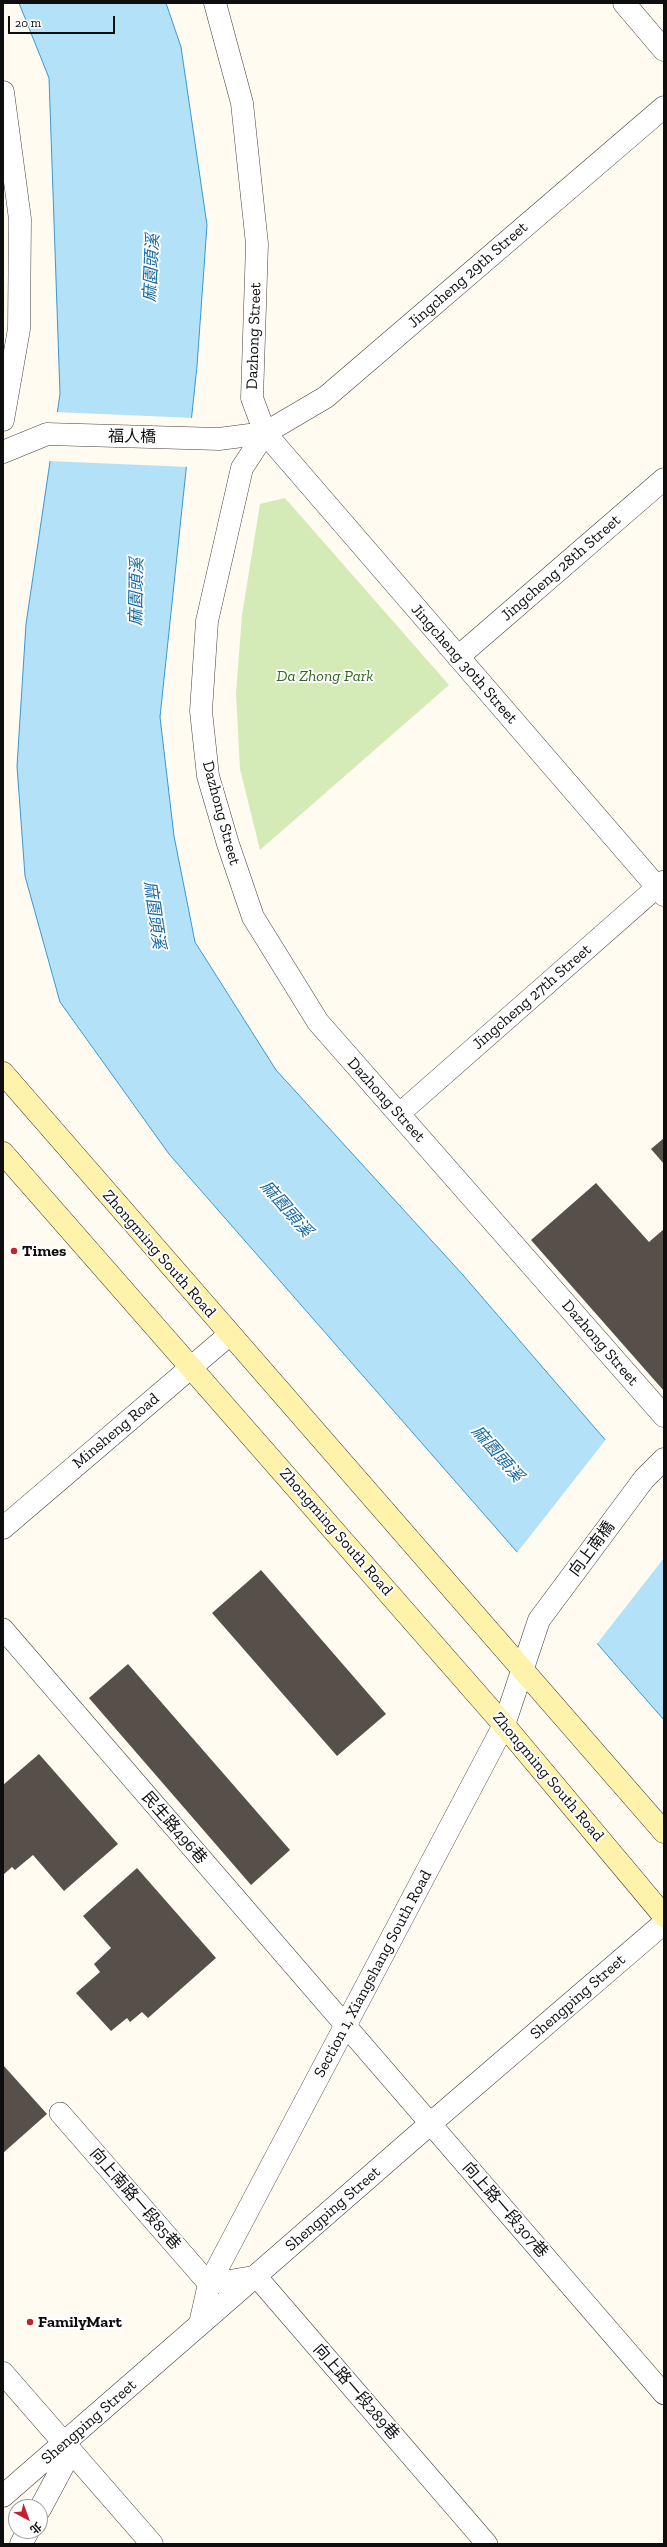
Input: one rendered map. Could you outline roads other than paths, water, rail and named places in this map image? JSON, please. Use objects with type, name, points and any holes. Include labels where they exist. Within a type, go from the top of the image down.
[{"type":"main road","name":"Zhongming South Road","points":[[3,1073],[521,1670],[664,1832]]},
{"type":"main road","name":"Zhongming South Road","points":[[3,1153],[504,1725],[664,1916]]},
{"type":"street","name":"Dazhong Street","points":[[214,3],[242,103],[257,244],[252,398],[265,433],[242,468],[207,621],[201,711],[208,776],[228,844],[253,917],[318,1022],[664,1416]]},
{"type":"street","points":[[624,3],[664,50]]},
{"type":"street","points":[[3,92],[20,219],[19,329],[3,420]]},
{"type":"street","name":"Jingcheng 29th Street","points":[[265,433],[326,397],[664,107]]},
{"type":"street","name":"福人橋","points":[[3,452],[47,434],[219,439],[265,433]]},
{"type":"street","name":"Jingcheng 30th Street","points":[[265,433],[458,657],[662,888]]},
{"type":"street","name":"Jingcheng 28th Street","points":[[458,657],[664,479]]},
{"type":"street","name":"Minsheng Road","points":[[3,1528],[230,1335]]},
{"type":"street","name":"向上南橋","points":[[539,1620],[644,1479],[664,1459]]},
{"type":"street","name":"Section 1, Xiangshang South Road","points":[[200,2324],[209,2284],[504,1725],[521,1670],[539,1620]]},
{"type":"street","name":"Shengping Street","points":[[3,2496],[68,2447],[200,2324],[664,1923]]},
{"type":"street","points":[[3,2372],[152,2544]]},
{"type":"street","points":[[45,2499],[68,2447]]},
{"type":"lane","name":"Jingcheng 27th Street","points":[[399,1114],[662,888]]},
{"type":"lane","name":"民生路496巷","points":[[3,1629],[345,2026]]},
{"type":"lane","name":"向上路一段307巷","points":[[345,2026],[664,2394]]},
{"type":"lane","name":"向上南路一段85巷","points":[[60,2113],[209,2284]]},
{"type":"lane","points":[[209,2284],[256,2276]]},
{"type":"lane","name":"向上路一段289巷","points":[[256,2276],[487,2544]]},
{"type":"water","name":"麻園頭溪","points":[[19,3],[166,3],[181,47],[207,225],[197,366],[160,717],[174,836],[195,942],[276,1070],[463,1275],[664,1508],[664,1720],[169,1154],[60,1002],[25,876],[17,766],[26,624],[60,394],[49,78]]},
{"type":"place","name":"Times","points":[[14,1251]]},
{"type":"place","name":"FamilyMart","points":[[30,2322]]},
{"type":"park label","name":"Da Zhong Park","points":[[325,676]]}]
